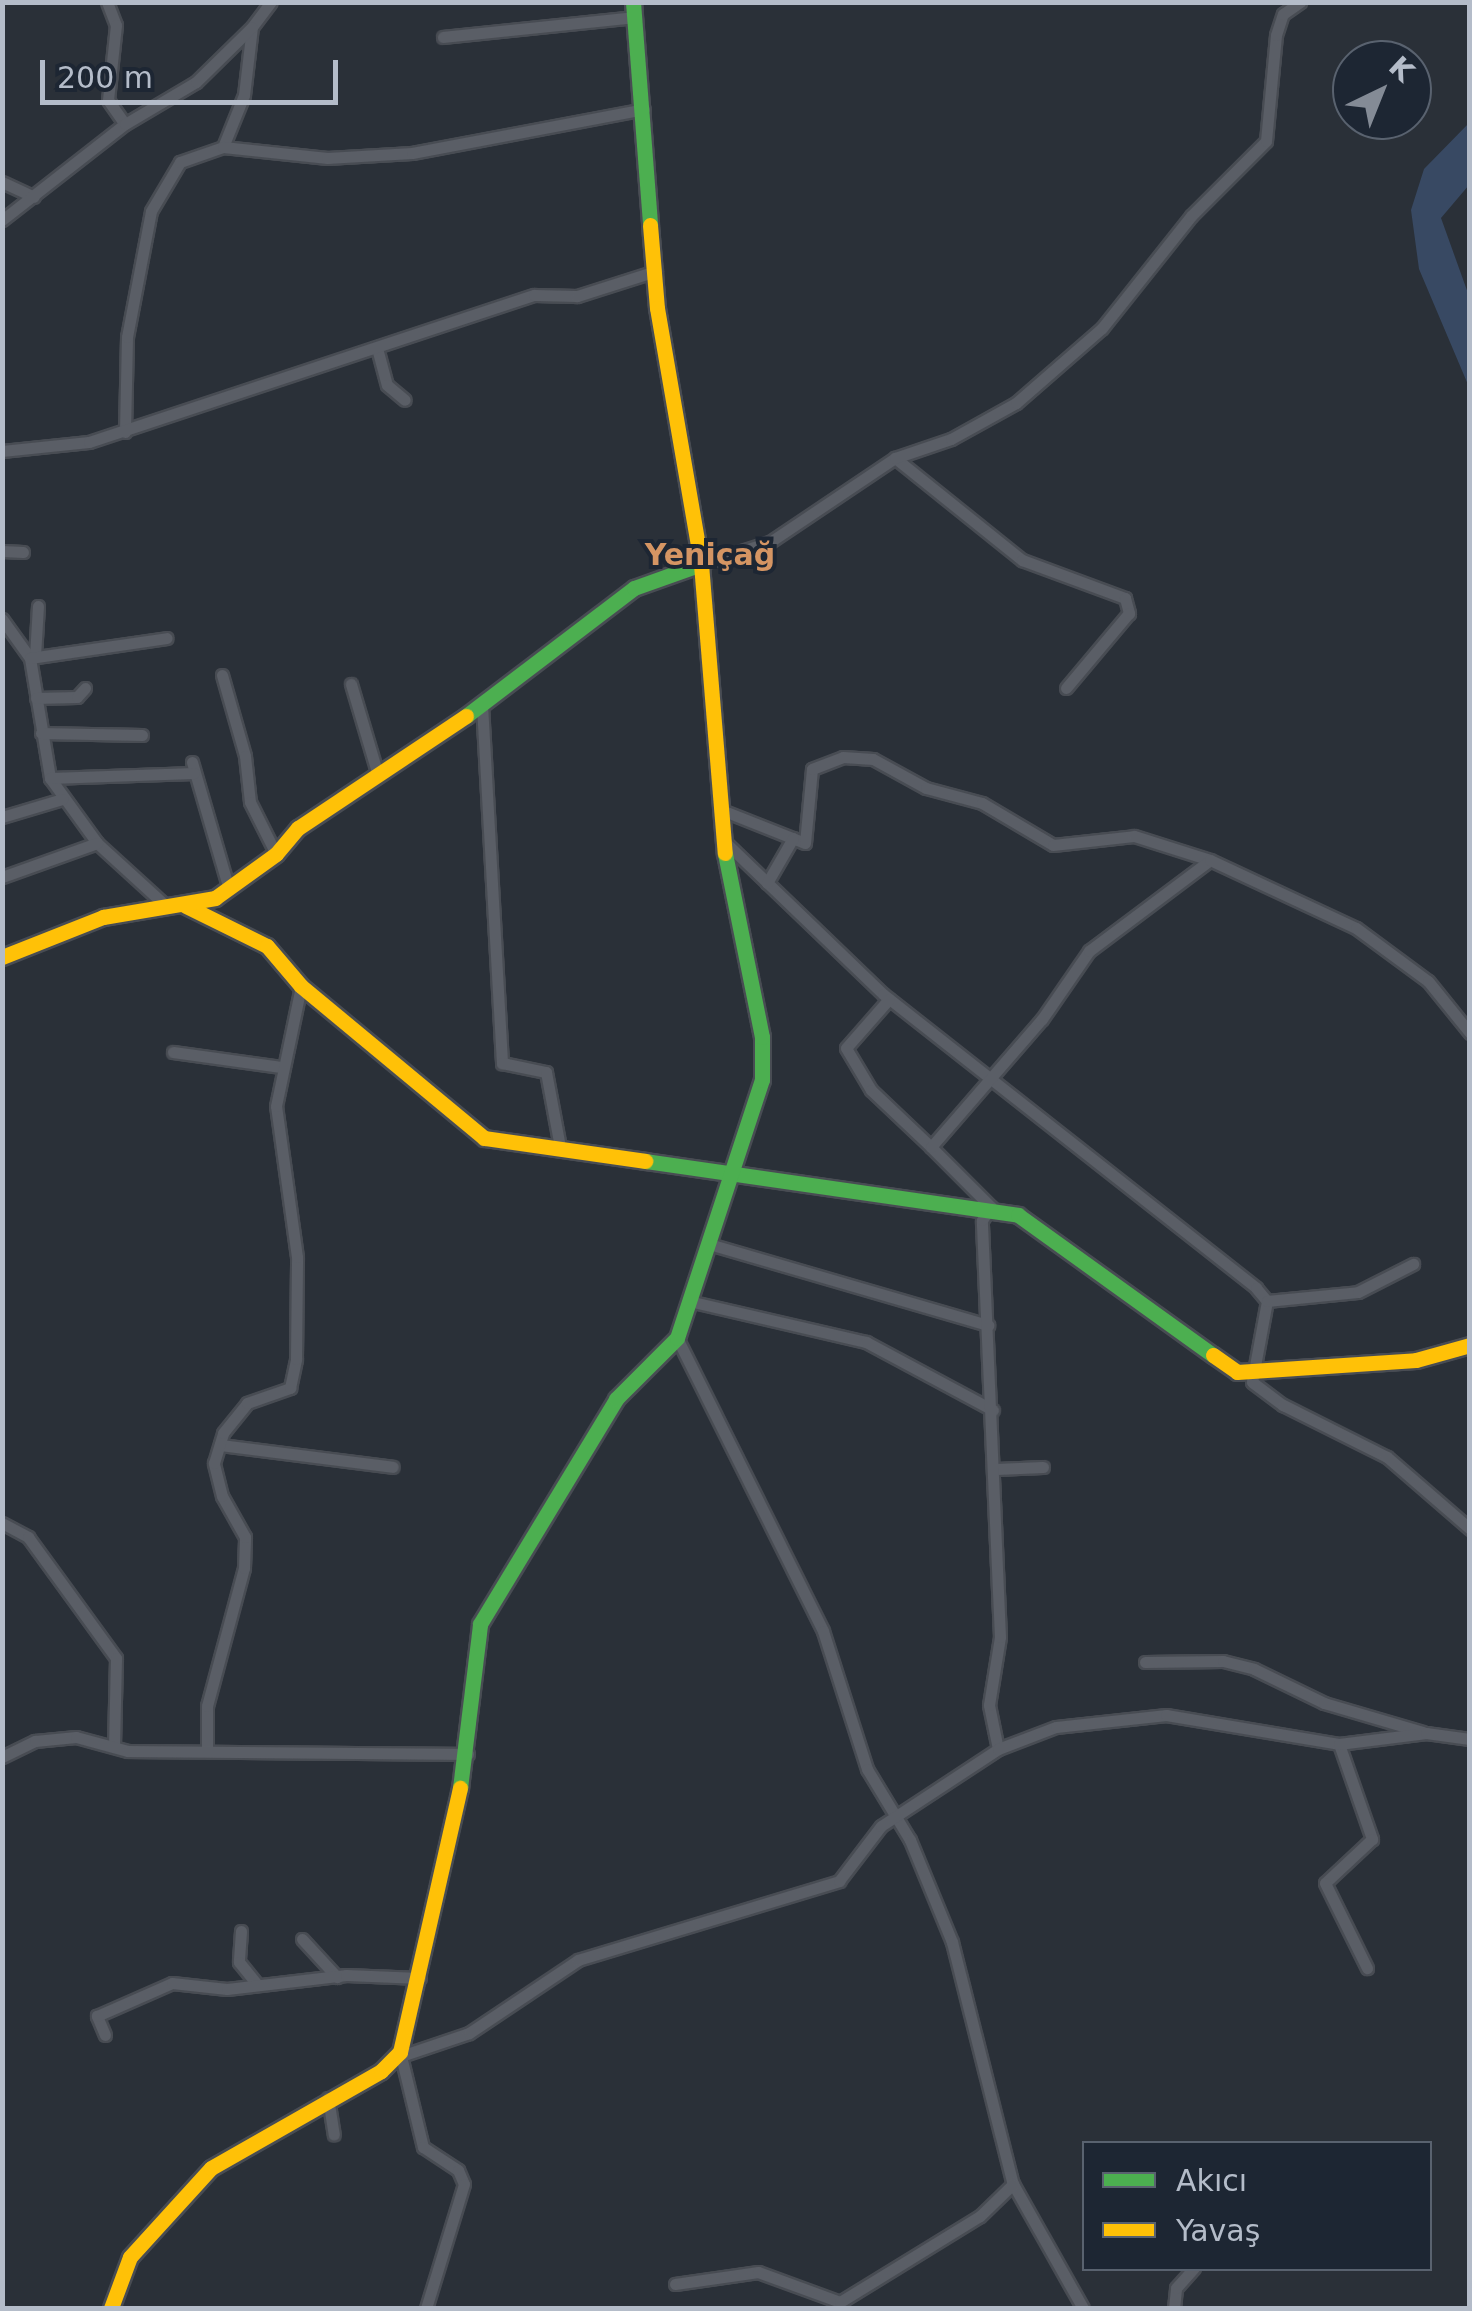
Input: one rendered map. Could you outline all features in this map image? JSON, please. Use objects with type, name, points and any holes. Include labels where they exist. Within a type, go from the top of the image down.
[{"type":"street","points":[[107,2],[116,25],[108,100],[125,124]]},
{"type":"street","points":[[2,220],[125,124],[196,82],[272,2]]},
{"type":"street","points":[[2,957],[104,917],[186,906],[229,889],[276,854],[298,828],[482,705],[634,588],[770,542],[895,458],[951,439],[1016,403],[1102,328],[1191,216],[1254,158],[1274,111],[1279,20],[1300,2]]},
{"type":"street","points":[[426,2308],[464,2184],[458,2170],[423,2147],[400,2054],[468,1754],[472,1657],[480,1624],[616,1399],[676,1338],[692,1302],[762,1080],[762,1037],[719,809],[702,564],[656,271],[634,10],[443,37]]},
{"type":"street","points":[[223,146],[244,95],[252,27]]},
{"type":"street","points":[[124,432],[127,337],[151,211],[180,162],[223,146],[327,158],[412,153],[644,109]]},
{"type":"street","points":[[2,182],[34,197]]},
{"type":"street","points":[[2,451],[51,449],[124,432],[534,295],[577,296],[656,271]]},
{"type":"street","points":[[377,348],[387,384],[405,400]]},
{"type":"street","points":[[895,458],[1022,560],[1124,598],[1129,612],[1066,688]]},
{"type":"street","points":[[2,551],[24,552]]},
{"type":"street","points":[[38,606],[33,657],[50,778],[97,843],[166,906]]},
{"type":"street","points":[[2,619],[33,657]]},
{"type":"street","points":[[33,657],[167,638]]},
{"type":"street","points":[[222,675],[246,756],[250,802],[276,854]]},
{"type":"street","points":[[351,684],[378,775]]},
{"type":"street","points":[[36,698],[77,697],[85,688]]},
{"type":"street","points":[[482,705],[502,1064],[546,1072],[560,1147]]},
{"type":"street","points":[[42,733],[142,735]]},
{"type":"street","points":[[719,809],[805,843],[812,769],[843,757],[873,759],[926,788],[982,803],[1053,845],[1134,836],[1210,860],[1356,928],[1428,981],[1470,1033]]},
{"type":"street","points":[[50,778],[193,768],[229,889]]},
{"type":"street","points":[[2,818],[62,799]]},
{"type":"street","points":[[767,882],[793,838]]},
{"type":"street","points":[[2,876],[97,843]]},
{"type":"street","points":[[726,843],[889,999],[1267,1300],[1358,1292],[1414,1264]]},
{"type":"street","points":[[931,1146],[1042,1019],[1089,951],[1210,860]]},
{"type":"street","points":[[186,906],[266,946],[300,986],[484,1138],[966,1210],[991,1207]]},
{"type":"street","points":[[207,1751],[207,1706],[244,1568],[246,1537],[216,1480],[220,1444],[248,1403],[290,1388],[296,1359],[296,1257],[276,1106],[300,986]]},
{"type":"street","points":[[889,999],[846,1048],[871,1090],[991,1207],[1056,1238],[1151,1315],[1237,1372],[1416,1360],[1470,1345]]},
{"type":"street","points":[[173,1052],[281,1067]]},
{"type":"street","points":[[991,1207],[982,1220],[996,1469],[1000,1637],[989,1705],[998,1749]]},
{"type":"street","points":[[710,1244],[988,1325]]},
{"type":"street","points":[[1267,1300],[1252,1382],[1282,1405],[1387,1457],[1470,1529]]},
{"type":"street","points":[[692,1302],[866,1342],[992,1410]]},
{"type":"street","points":[[676,1338],[823,1630],[867,1769],[896,1818],[952,1942],[1013,2184],[1083,2308]]},
{"type":"street","points":[[220,1444],[393,1466]]},
{"type":"street","points":[[996,1469],[1043,1467]]},
{"type":"street","points":[[2,1524],[28,1537],[116,1658],[114,1747]]},
{"type":"street","points":[[1145,1662],[1193,1660],[1254,1669],[1324,1703],[1426,1732],[1470,1739]]},
{"type":"street","points":[[111,2308],[130,2257],[211,2168],[381,2071],[400,2054],[470,2033],[578,1960],[838,1881],[881,1826],[998,1749],[1077,1722],[1166,1714],[1339,1744],[1426,1732]]},
{"type":"street","points":[[2,1757],[35,1741],[76,1737],[114,1747],[468,1754]]},
{"type":"street","points":[[1339,1744],[1372,1840],[1325,1883],[1367,1968]]},
{"type":"street","points":[[240,1931],[239,1962],[257,1984]]},
{"type":"street","points":[[302,1938],[337,1976]]},
{"type":"street","points":[[106,2035],[97,2016],[172,1983],[227,1989],[337,1976],[420,1978]]},
{"type":"street","points":[[328,2098],[334,2135]]},
{"type":"street","points":[[675,2284],[758,2272],[840,2302],[980,2216],[1013,2184]]},
{"type":"street","points":[[1174,2308],[1176,2288],[1191,2271]]},
{"type":"water","points":[[1469,123],[1469,185],[1441,218],[1469,296],[1469,387],[1419,269],[1411,210],[1424,169]]},
{"type":"traffic: fast","points":[[633,2],[650,225]]},
{"type":"traffic: fast","points":[[466,716],[634,588],[701,564]]},
{"type":"traffic: fast","points":[[460,1788],[480,1624],[616,1399],[677,1338],[762,1080],[762,1037],[725,853]]},
{"type":"traffic: fast","points":[[645,1161],[1018,1215],[1213,1355]]},
{"type":"traffic: slow","points":[[650,225],[657,308],[701,564],[725,853]]},
{"type":"traffic: slow","points":[[2,957],[103,917],[215,898],[276,854],[298,828],[466,716]]},
{"type":"traffic: slow","points":[[186,906],[267,946],[301,986],[484,1138],[645,1161]]},
{"type":"traffic: slow","points":[[1213,1355],[1237,1372],[1416,1360],[1470,1345]]},
{"type":"traffic: slow","points":[[111,2308],[130,2257],[211,2168],[381,2071],[400,2052],[460,1788]]},
{"type":"district","name":"Yeniçağ","points":[[710,555]]}]
